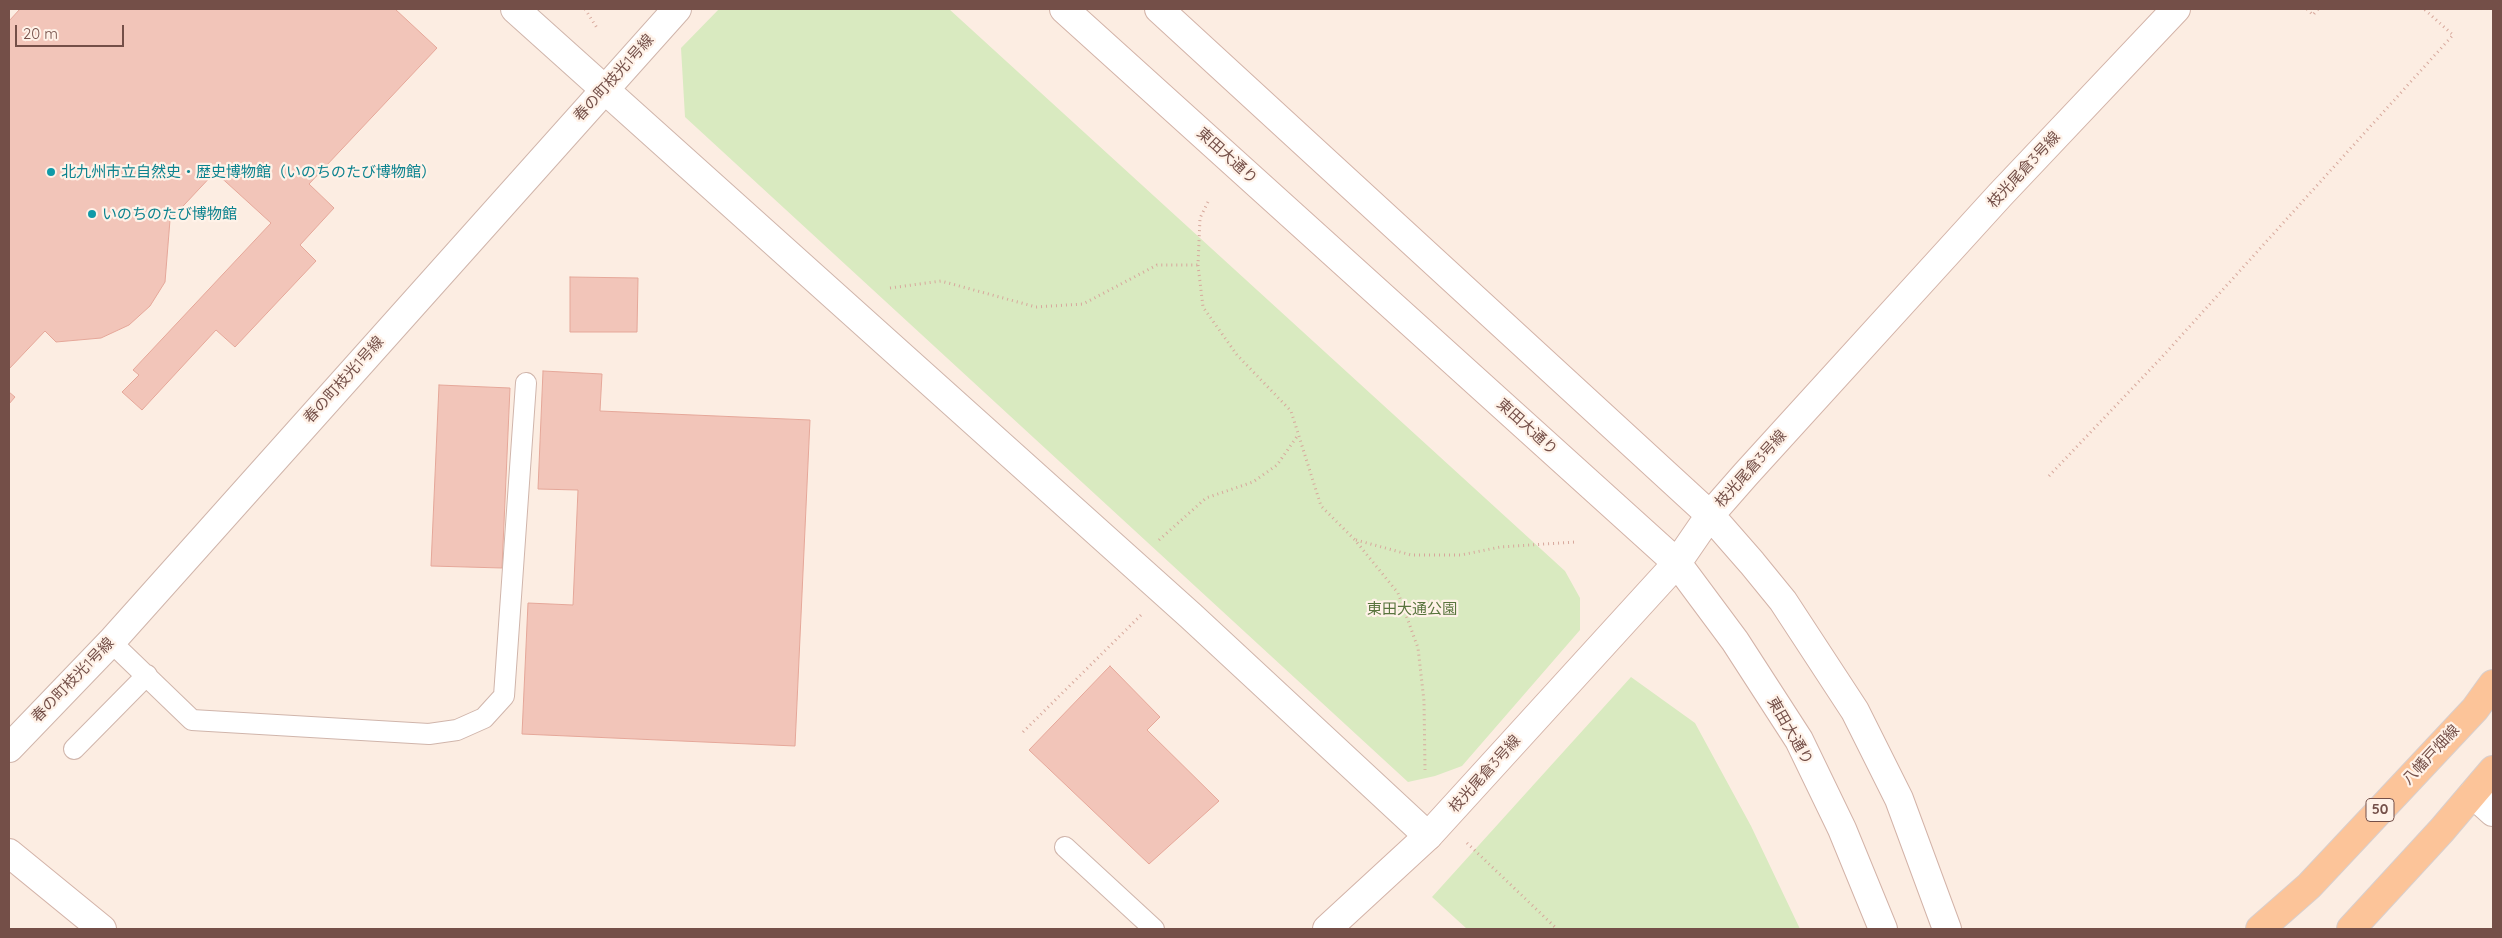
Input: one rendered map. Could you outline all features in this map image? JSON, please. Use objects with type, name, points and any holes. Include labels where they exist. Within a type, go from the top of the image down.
[{"type":"main road","name":"八幡戸畑線","points":[[2260,929],[2309,886],[2474,709],[2493,684]]},
{"type":"main road","points":[[2351,929],[2493,770]]},
{"type":"street","points":[[515,9],[1191,616],[1428,836]]},
{"type":"street","name":"春の町枝光1号線","points":[[9,748],[111,642],[604,88],[677,9]]},
{"type":"street","name":"東田大通り","points":[[1064,9],[1677,563],[1730,634],[1799,740],[1842,829],[1884,929]]},
{"type":"street","points":[[1159,9],[1710,514],[1783,601],[1854,711],[1899,799],[1947,929]]},
{"type":"street","name":"枝光尾倉3号線","points":[[1328,929],[1428,836],[1677,563],[1710,514],[2006,188],[2176,9]]},
{"type":"street","points":[[2473,794],[2493,812]]},
{"type":"street","points":[[9,853],[102,929]]},
{"type":"lane","points":[[111,642],[192,720],[429,734],[457,730],[484,718],[504,696],[526,383]]},
{"type":"lane","points":[[74,749],[147,675]]},
{"type":"lane","points":[[1065,847],[1154,929]]},
{"type":"path","points":[[585,9],[598,28]]},
{"type":"path","points":[[2307,9],[2313,15],[2318,9]]},
{"type":"path","points":[[2048,476],[2162,357],[2453,34],[2424,9]]},
{"type":"path","points":[[1208,202],[1200,218],[1198,265],[1203,308],[1237,355],[1291,411],[1321,506],[1356,540],[1398,593],[1418,648],[1424,701],[1425,770]]},
{"type":"path","points":[[890,288],[941,281],[1036,307],[1083,304],[1157,265],[1198,265]]},
{"type":"path","points":[[1159,540],[1206,498],[1253,482],[1277,465],[1298,435]]},
{"type":"path","points":[[1356,540],[1411,555],[1461,555],[1500,547],[1575,542]]},
{"type":"path","points":[[1024,732],[1146,610]]},
{"type":"path","points":[[1461,837],[1557,929]]},
{"type":"green space","name":"東田大通公園","points":[[719,9],[949,9],[1565,571],[1580,598],[1580,630],[1462,766],[1435,776],[1408,782],[685,117],[681,48]]},
{"type":"green space","points":[[1631,677],[1695,723],[1751,826],[1800,929],[1467,929],[1432,897]]},
{"type":"building","name":"いのちのたび博物館","points":[[20,9],[395,9],[437,48],[309,184],[334,208],[300,245],[316,261],[235,347],[216,330],[142,410],[122,392],[139,375],[133,370],[271,223],[215,172],[170,220],[165,282],[150,306],[129,325],[101,338],[56,342],[45,331],[9,369],[9,21]]},
{"type":"building","points":[[570,277],[638,278],[637,332],[570,332]]},
{"type":"building","points":[[543,371],[602,374],[600,411],[810,420],[795,746],[522,734],[528,603],[573,605],[578,490],[538,489]]},
{"type":"building","points":[[439,385],[510,388],[502,568],[431,566]]},
{"type":"building","points":[[9,392],[15,397],[9,404]]},
{"type":"building","points":[[1110,666],[1160,717],[1147,730],[1219,801],[1149,864],[1029,750]]},
{"type":"place","name":"北九州市立自然史・歴史博物館（いのちのたび博物館）","points":[[51,172]]},
{"type":"place","name":"いのちのたび博物館","points":[[92,214]]}]
